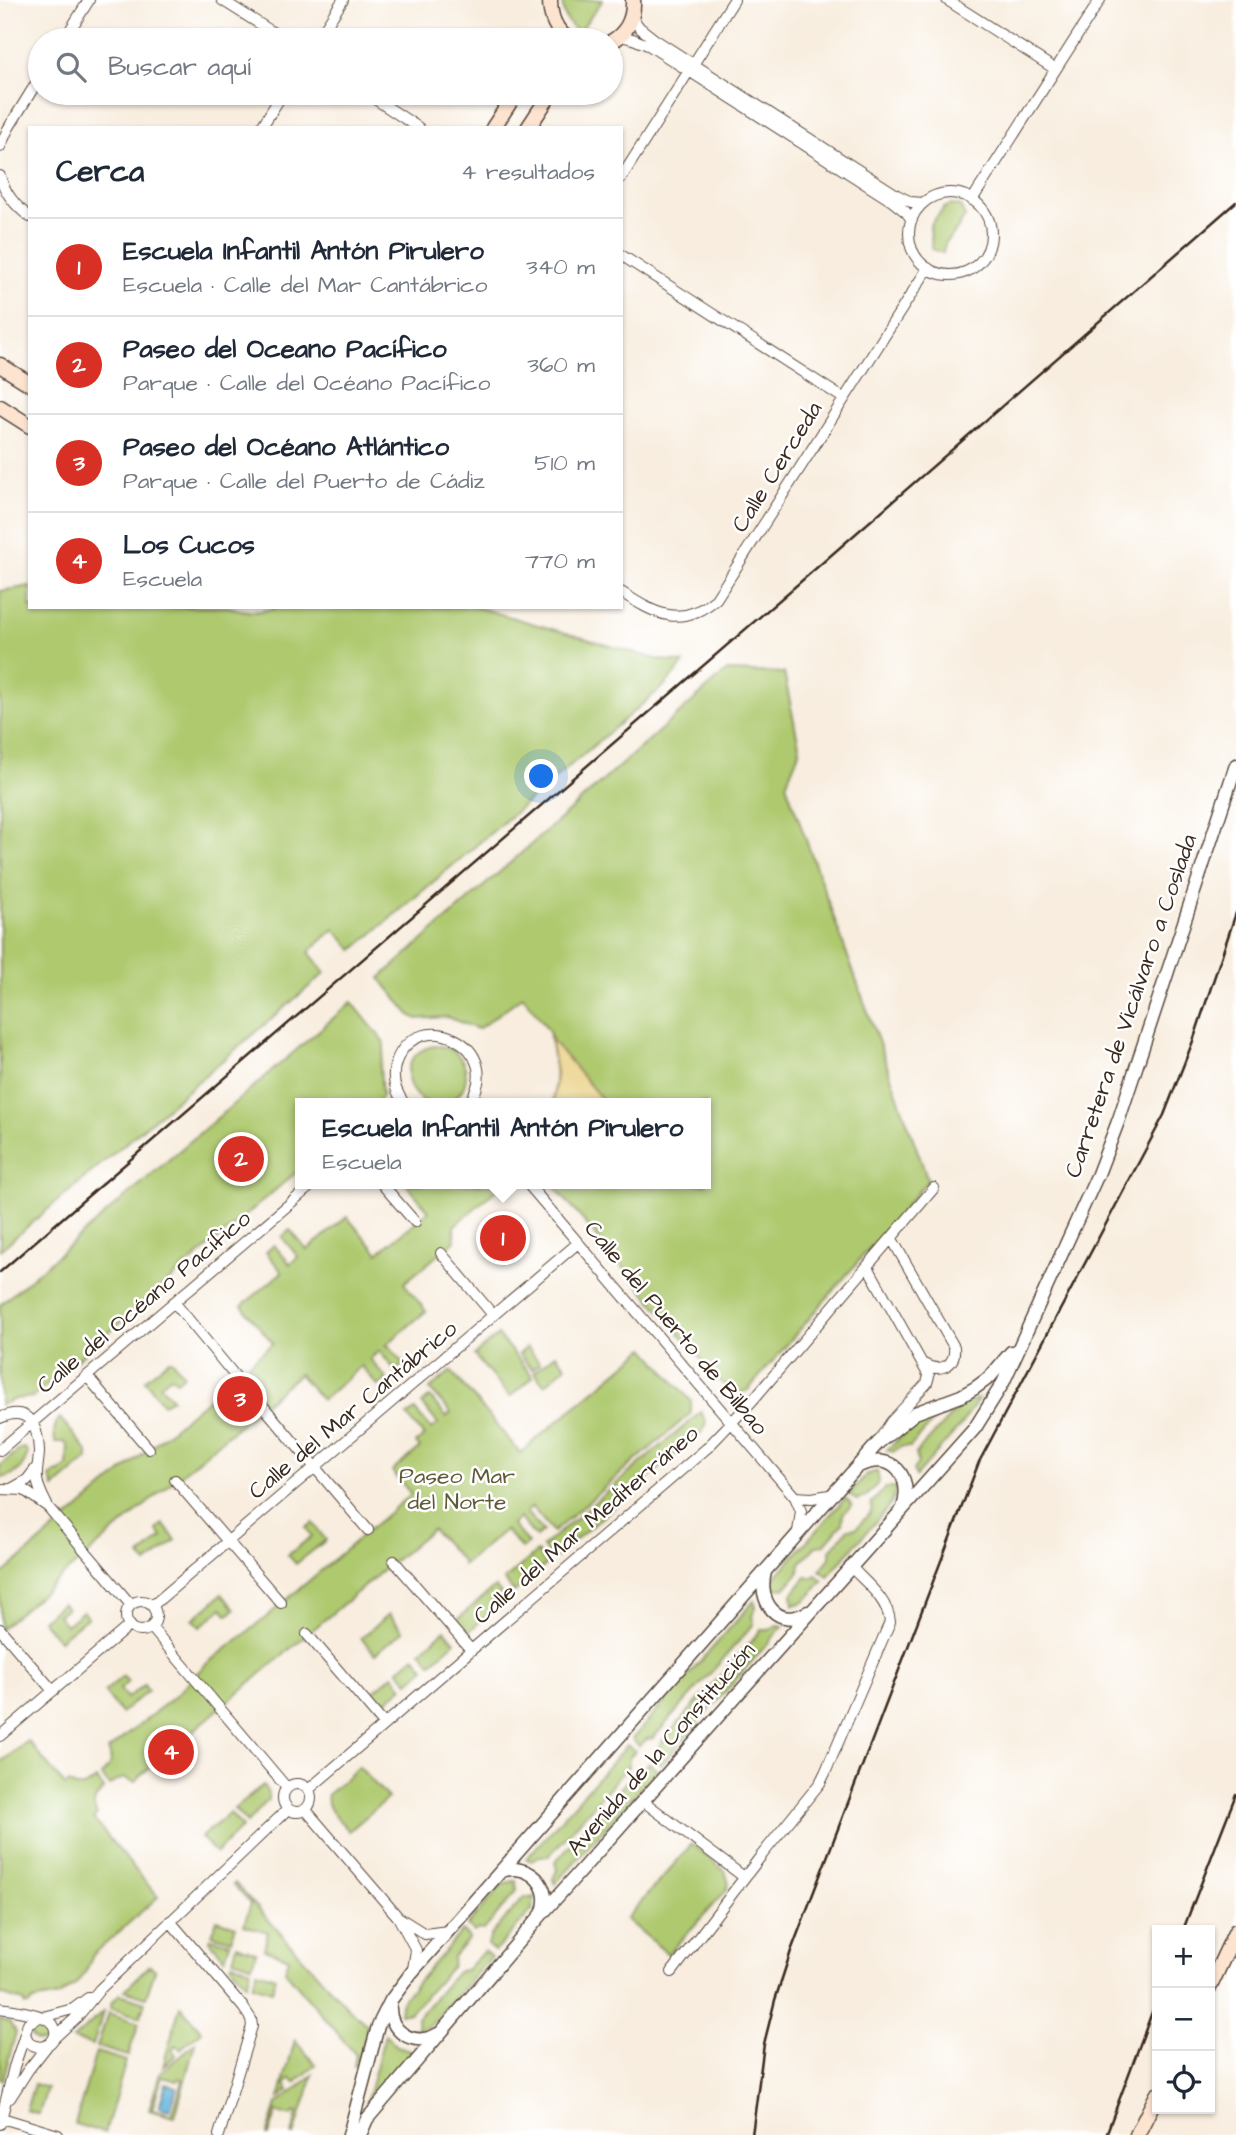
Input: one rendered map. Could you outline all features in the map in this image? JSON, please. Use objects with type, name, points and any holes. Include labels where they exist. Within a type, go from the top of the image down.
[{"type":"main road","points":[[550,0],[555,26]]},
{"type":"main road","points":[[623,30],[632,18],[633,0]]},
{"type":"main road","points":[[494,126],[508,105]]},
{"type":"main road","points":[[529,126],[543,105]]},
{"type":"main road","points":[[0,365],[28,383]]},
{"type":"main road","points":[[0,407],[28,425]]},
{"type":"main road","points":[[1215,1975],[1236,1931]]},
{"type":"main road","points":[[1137,2135],[1152,2105]]},
{"type":"street","points":[[72,28],[89,0]]},
{"type":"street","points":[[222,0],[266,28]]},
{"type":"street","points":[[325,28],[343,0]]},
{"type":"street","points":[[623,175],[734,0]]},
{"type":"street","points":[[947,0],[1055,69]]},
{"type":"street","points":[[972,200],[1100,0]]},
{"type":"street","points":[[632,18],[640,28],[691,68],[892,201],[912,220]]},
{"type":"street","points":[[623,39],[634,39],[691,68],[897,194],[911,202],[923,203]]},
{"type":"street","points":[[0,147],[2,138],[28,96]]},
{"type":"street","points":[[262,126],[276,105]]},
{"type":"street","points":[[384,105],[416,126]]},
{"type":"street","points":[[0,176],[7,195],[17,208],[28,216]]},
{"type":"street","points":[[947,194],[956,194],[972,200],[984,212],[990,227],[990,244],[982,259],[969,270],[952,274],[928,268],[918,259],[909,233],[912,220],[923,203],[947,194]]},
{"type":"street","points":[[623,256],[843,398]]},
{"type":"street","name":"Calle Cerceda","points":[[623,593],[652,612],[669,615],[704,609],[716,599],[928,268]]},
{"type":"street","name":"Carretera de Vicálvaro a Coslada","points":[[1023,1334],[1098,1174],[1119,1119],[1236,765]]},
{"type":"street","points":[[401,1098],[394,1079],[397,1060],[416,1039],[435,1034],[453,1037],[474,1055],[479,1080],[473,1098]]},
{"type":"street","name":"Calle del Mar Mediterráneo","points":[[308,1790],[707,1448],[868,1268],[934,1188]]},
{"type":"street","name":"Calle del Océano Pacífico","points":[[0,1450],[307,1189]]},
{"type":"street","points":[[386,1189],[415,1223]]},
{"type":"street","name":"Calle del Puerto de Bilbao","points":[[532,1189],[795,1497]]},
{"type":"street","points":[[892,1239],[954,1350],[953,1359],[947,1366],[937,1369],[924,1364]]},
{"type":"street","name":"Calle del Mar Cantábrico","points":[[152,1606],[578,1242]]},
{"type":"street","points":[[441,1252],[494,1315]]},
{"type":"street","points":[[868,1268],[929,1374],[929,1380],[887,1427],[878,1443]]},
{"type":"street","points":[[174,1302],[235,1376]]},
{"type":"street","name":"Avenida de la Constitución","points":[[349,2135],[377,2026],[391,2000],[412,1972],[878,1443],[910,1416],[961,1396],[983,1382],[1007,1357],[1023,1334]]},
{"type":"street","name":"Avenida de la Constitución","points":[[360,2135],[367,2119],[542,1914],[980,1421],[1003,1383],[1023,1334]]},
{"type":"street","points":[[87,1376],[149,1449]]},
{"type":"street","points":[[263,1406],[368,1530]]},
{"type":"street","points":[[0,1418],[15,1412],[25,1415],[32,1423],[39,1446],[38,1482],[48,1507]]},
{"type":"street","points":[[859,1466],[875,1461],[897,1469],[906,1483],[903,1509]]},
{"type":"street","points":[[5,1489],[27,1480],[37,1466]]},
{"type":"street","points":[[175,1480],[281,1603]]},
{"type":"street","points":[[5,1489],[27,1492],[48,1507],[131,1605]]},
{"type":"street","points":[[797,1536],[801,1518],[795,1497],[812,1498],[835,1494]]},
{"type":"street","points":[[394,1561],[471,1650]]},
{"type":"street","points":[[672,1972],[820,1783],[889,1626],[888,1609],[850,1566]]},
{"type":"street","points":[[765,1572],[762,1593],[772,1610],[787,1617],[803,1616],[810,1612]]},
{"type":"street","points":[[140,1601],[152,1606],[156,1615],[150,1627],[142,1631],[130,1625],[127,1613],[131,1605],[140,1601]]},
{"type":"street","points":[[0,1736],[130,1625]]},
{"type":"street","points":[[150,1627],[287,1788]]},
{"type":"street","points":[[0,1629],[53,1691]]},
{"type":"street","points":[[307,1634],[384,1724]]},
{"type":"street","points":[[296,1784],[308,1790],[311,1802],[306,1810],[296,1812],[288,1809],[283,1797],[287,1788],[296,1784]]},
{"type":"street","points":[[643,1801],[744,1877]]},
{"type":"street","points":[[6,2105],[50,2042],[78,2016],[100,1989],[288,1809]]},
{"type":"street","points":[[306,1810],[398,1917],[416,1950],[412,1972]]},
{"type":"street","points":[[501,1871],[520,1869],[537,1878],[545,1895],[542,1914]]},
{"type":"street","points":[[398,1917],[425,1934],[448,1931]]},
{"type":"street","points":[[170,1922],[243,2007],[252,2022],[219,2135]]},
{"type":"street","points":[[58,2135],[1,2121],[14,2067],[31,2021],[73,2008],[100,1989]]},
{"type":"street","points":[[391,2000],[391,2019],[402,2034],[421,2040],[439,2034]]},
{"type":"street","points":[[0,2008],[41,2017],[54,2025],[50,2042]]},
{"type":"street","points":[[0,2008],[15,2015],[33,2046],[50,2042]]},
{"type":"green space","points":[[563,0],[603,0],[582,28],[571,26],[563,10]]},
{"type":"green space","points":[[951,205],[960,206],[965,217],[945,243],[943,253],[932,249],[930,225],[944,208]]},
{"type":"green space","points":[[28,586],[28,609],[483,609],[656,659],[684,663],[666,684],[353,950],[334,929],[309,952],[325,973],[0,1250],[0,591]]},
{"type":"green space","points":[[727,671],[784,673],[800,750],[786,784],[928,1180],[748,1390],[738,1394],[727,1389],[556,1189],[711,1189],[711,1098],[554,1098],[556,1067],[552,1040],[523,996],[478,1029],[447,1017],[417,1019],[411,1016],[380,978]]},
{"type":"green space","points":[[352,1002],[384,1042],[380,1066],[381,1098],[295,1098],[295,1173],[33,1397],[15,1399],[0,1405],[0,1305]]},
{"type":"green space","points":[[431,1046],[443,1046],[458,1054],[466,1069],[466,1081],[455,1098],[419,1098],[408,1081],[408,1069],[416,1054]]},
{"type":"green space","points":[[410,1189],[497,1189],[454,1226],[455,1241],[404,1283],[426,1311],[385,1346],[388,1345],[404,1364],[396,1371],[379,1351],[370,1359],[387,1379],[378,1386],[361,1366],[322,1400],[299,1374],[0,1629],[0,1576],[273,1343],[242,1306],[282,1272],[266,1252],[274,1245],[290,1264],[298,1257],[282,1237],[290,1230],[307,1250],[347,1217],[378,1253],[429,1211]]},
{"type":"green space","points":[[498,1335],[533,1377],[510,1397],[474,1355]]},
{"type":"green space","points":[[527,1347],[540,1363],[532,1369],[519,1354]]},
{"type":"green space","name":"Paseo Mar del Norte","points":[[645,1348],[691,1401],[691,1413],[553,1532],[532,1507],[526,1512],[543,1531],[536,1537],[519,1518],[512,1525],[528,1543],[522,1549],[505,1530],[463,1565],[432,1529],[135,1782],[123,1778],[109,1785],[101,1775],[110,1764],[108,1750],[174,1697],[205,1665],[257,1625],[411,1494],[392,1471],[420,1448],[416,1443],[424,1436],[407,1416],[415,1410],[431,1429],[438,1424],[422,1404],[430,1397],[446,1417],[451,1413],[430,1389],[451,1371],[520,1453]]},
{"type":"green space","points":[[556,1354],[566,1366],[545,1385],[534,1372]]},
{"type":"green space","points":[[172,1360],[184,1375],[176,1381],[171,1376],[160,1385],[172,1399],[163,1404],[145,1380]]},
{"type":"green space","points":[[979,1398],[960,1426],[916,1476],[913,1470],[918,1463],[916,1453],[960,1406]]},
{"type":"green space","points":[[701,1412],[706,1422],[702,1432],[553,1559],[542,1547]]},
{"type":"green space","points":[[941,1413],[910,1447],[900,1447],[893,1452],[887,1450],[912,1428]]},
{"type":"green space","points":[[60,1418],[88,1452],[88,1459],[54,1488],[50,1477],[67,1466],[68,1446],[64,1442],[55,1442],[55,1426]]},
{"type":"green space","points":[[24,1448],[28,1452],[22,1466],[15,1473],[0,1478],[0,1466]]},
{"type":"green space","points":[[877,1471],[879,1482],[866,1497],[856,1500],[849,1494],[866,1475]]},
{"type":"green space","points":[[885,1488],[896,1488],[892,1503],[828,1576],[820,1570],[830,1558],[830,1550],[848,1529],[856,1528],[871,1512],[872,1503]]},
{"type":"green space","points":[[845,1498],[852,1505],[843,1514],[842,1524],[824,1545],[816,1546],[800,1563],[799,1572],[785,1588],[774,1589],[777,1575]]},
{"type":"green space","points":[[313,1523],[326,1540],[296,1564],[288,1555],[312,1536],[306,1528]]},
{"type":"green space","points":[[163,1524],[176,1540],[147,1564],[140,1556],[162,1537],[157,1530]]},
{"type":"green space","points":[[537,1552],[547,1564],[514,1592],[504,1580]]},
{"type":"green space","points":[[816,1575],[823,1581],[804,1602],[793,1605],[792,1594],[806,1577],[812,1578]]},
{"type":"green space","points":[[495,1587],[506,1599],[465,1632],[455,1621]]},
{"type":"green space","points":[[222,1594],[235,1609],[228,1615],[222,1608],[200,1627],[193,1619]]},
{"type":"green space","points":[[754,1601],[754,1624],[653,1738],[647,1739],[639,1746],[632,1739]]},
{"type":"green space","points":[[62,1603],[67,1608],[58,1615],[66,1625],[83,1611],[88,1617],[59,1640],[42,1620]]},
{"type":"green space","points":[[389,1614],[403,1631],[375,1654],[361,1638]]},
{"type":"green space","points":[[777,1625],[783,1626],[661,1765],[654,1758],[660,1744],[761,1630],[769,1630]]},
{"type":"green space","points":[[445,1630],[455,1642],[431,1663],[421,1651]]},
{"type":"green space","points":[[415,1656],[425,1668],[409,1682],[398,1670]]},
{"type":"green space","points":[[393,1675],[403,1687],[379,1707],[369,1695]]},
{"type":"green space","points":[[123,1676],[128,1682],[120,1689],[127,1698],[144,1685],[148,1691],[121,1713],[104,1692]]},
{"type":"green space","points":[[28,1741],[65,1786],[69,1783],[83,1787],[96,1779],[104,1789],[95,1801],[97,1815],[93,1819],[158,1897],[93,1955],[86,1971],[75,1985],[59,1996],[25,2005],[23,2001],[0,1994],[0,1763]]},
{"type":"green space","points":[[627,1745],[635,1751],[629,1757],[629,1765],[549,1856],[539,1856],[532,1861],[526,1859]]},
{"type":"green space","points":[[649,1763],[657,1770],[555,1884],[555,1862],[600,1811],[604,1813],[611,1805],[608,1802],[636,1771],[643,1770]]},
{"type":"green space","points":[[359,1767],[388,1798],[349,1831],[328,1805],[327,1799],[328,1794]]},
{"type":"green space","points":[[263,1785],[268,1793],[268,1800],[247,1823],[234,1809]]},
{"type":"green space","points":[[230,1813],[242,1827],[216,1853],[201,1837]]},
{"type":"green space","points":[[692,1844],[725,1871],[729,1884],[726,1891],[668,1954],[626,1919]]},
{"type":"green space","points":[[516,1880],[517,1891],[484,1930],[478,1929],[474,1932],[467,1926],[502,1885]]},
{"type":"green space","points":[[235,1883],[348,2008],[368,2026],[357,2067],[354,2066],[356,2055],[285,1971],[289,1958],[264,1949],[268,1932],[244,1925],[251,1903],[233,1885]]},
{"type":"green space","points":[[524,1897],[535,1897],[532,1910],[495,1951],[488,1945],[491,1935]]},
{"type":"green space","points":[[217,1920],[236,1926],[231,1940],[212,1934]]},
{"type":"green space","points":[[462,1931],[469,1938],[453,1957],[452,1966],[410,2013],[399,2013],[405,1996]]},
{"type":"green space","points":[[211,1938],[230,1943],[225,1959],[210,1941]]},
{"type":"green space","points":[[237,1945],[256,1952],[252,1965],[233,1959]]},
{"type":"green space","points":[[484,1951],[491,1957],[430,2026],[418,2030],[417,2018],[458,1971],[466,1970]]},
{"type":"green space","points":[[232,1963],[251,1969],[246,1984],[231,1966]]},
{"type":"green space","points":[[150,1965],[155,1970],[146,1997],[125,1990]]},
{"type":"green space","points":[[257,1971],[276,1977],[272,1991],[252,1985]]},
{"type":"green space","points":[[120,1994],[145,2002],[140,2017],[110,2008]]},
{"type":"green space","points":[[180,2006],[202,2031],[180,2049],[177,2045],[172,2049],[176,2055],[163,2066]]},
{"type":"green space","points":[[103,2012],[93,2045],[73,2039]]},
{"type":"green space","points":[[108,2013],[139,2023],[128,2056],[97,2047]]},
{"type":"green space","points":[[0,2019],[11,2023],[16,2032],[3,2080],[0,2079]]},
{"type":"green space","points":[[41,2022],[48,2025],[51,2032],[48,2039],[41,2042],[34,2039],[31,2032],[34,2025]]},
{"type":"green space","points":[[385,2034],[397,2046],[413,2051],[366,2105]]},
{"type":"green space","points":[[295,2040],[316,2065],[295,2083],[291,2079],[285,2084],[289,2090],[279,2098]]},
{"type":"green space","points":[[195,2043],[175,2117],[149,2110],[160,2073]],"holes":[[[162,2077],[178,2081],[179,2078],[183,2080],[172,2115],[152,2109]]]},
{"type":"green space","points":[[96,2052],[126,2061],[105,2133],[75,2124]]},
{"type":"green space","points":[[313,2075],[294,2135],[297,2113],[294,2112],[292,2116],[277,2112],[267,2135],[277,2104]]},
{"type":"green space","points":[[34,2084],[47,2088],[39,2114],[26,2110]]},
{"type":"sand","points":[[550,1038],[601,1098],[554,1098],[556,1073]]},
{"type":"water","points":[[166,2084],[177,2087],[170,2110],[159,2107]]},
{"type":"railway","points":[[0,1272],[798,584],[1236,202]]},
{"type":"railway","points":[[752,2135],[764,2044],[791,1951],[979,1462],[1164,1115],[1193,1041],[1236,913]]},
{"type":"railway","points":[[1185,1925],[1236,1794]]},
{"type":"railway","points":[[1106,2135],[1152,2012]]},
{"type":"place","name":"Paseo del Oceano Pacífico","points":[[241,1159]]},
{"type":"place","name":"Escuela Infantil Antón Pirulero","points":[[503,1238]]},
{"type":"place","name":"Paseo del Océano Atlántico","points":[[240,1399]]},
{"type":"place","name":"Los Cucos","points":[[171,1752]]}]
